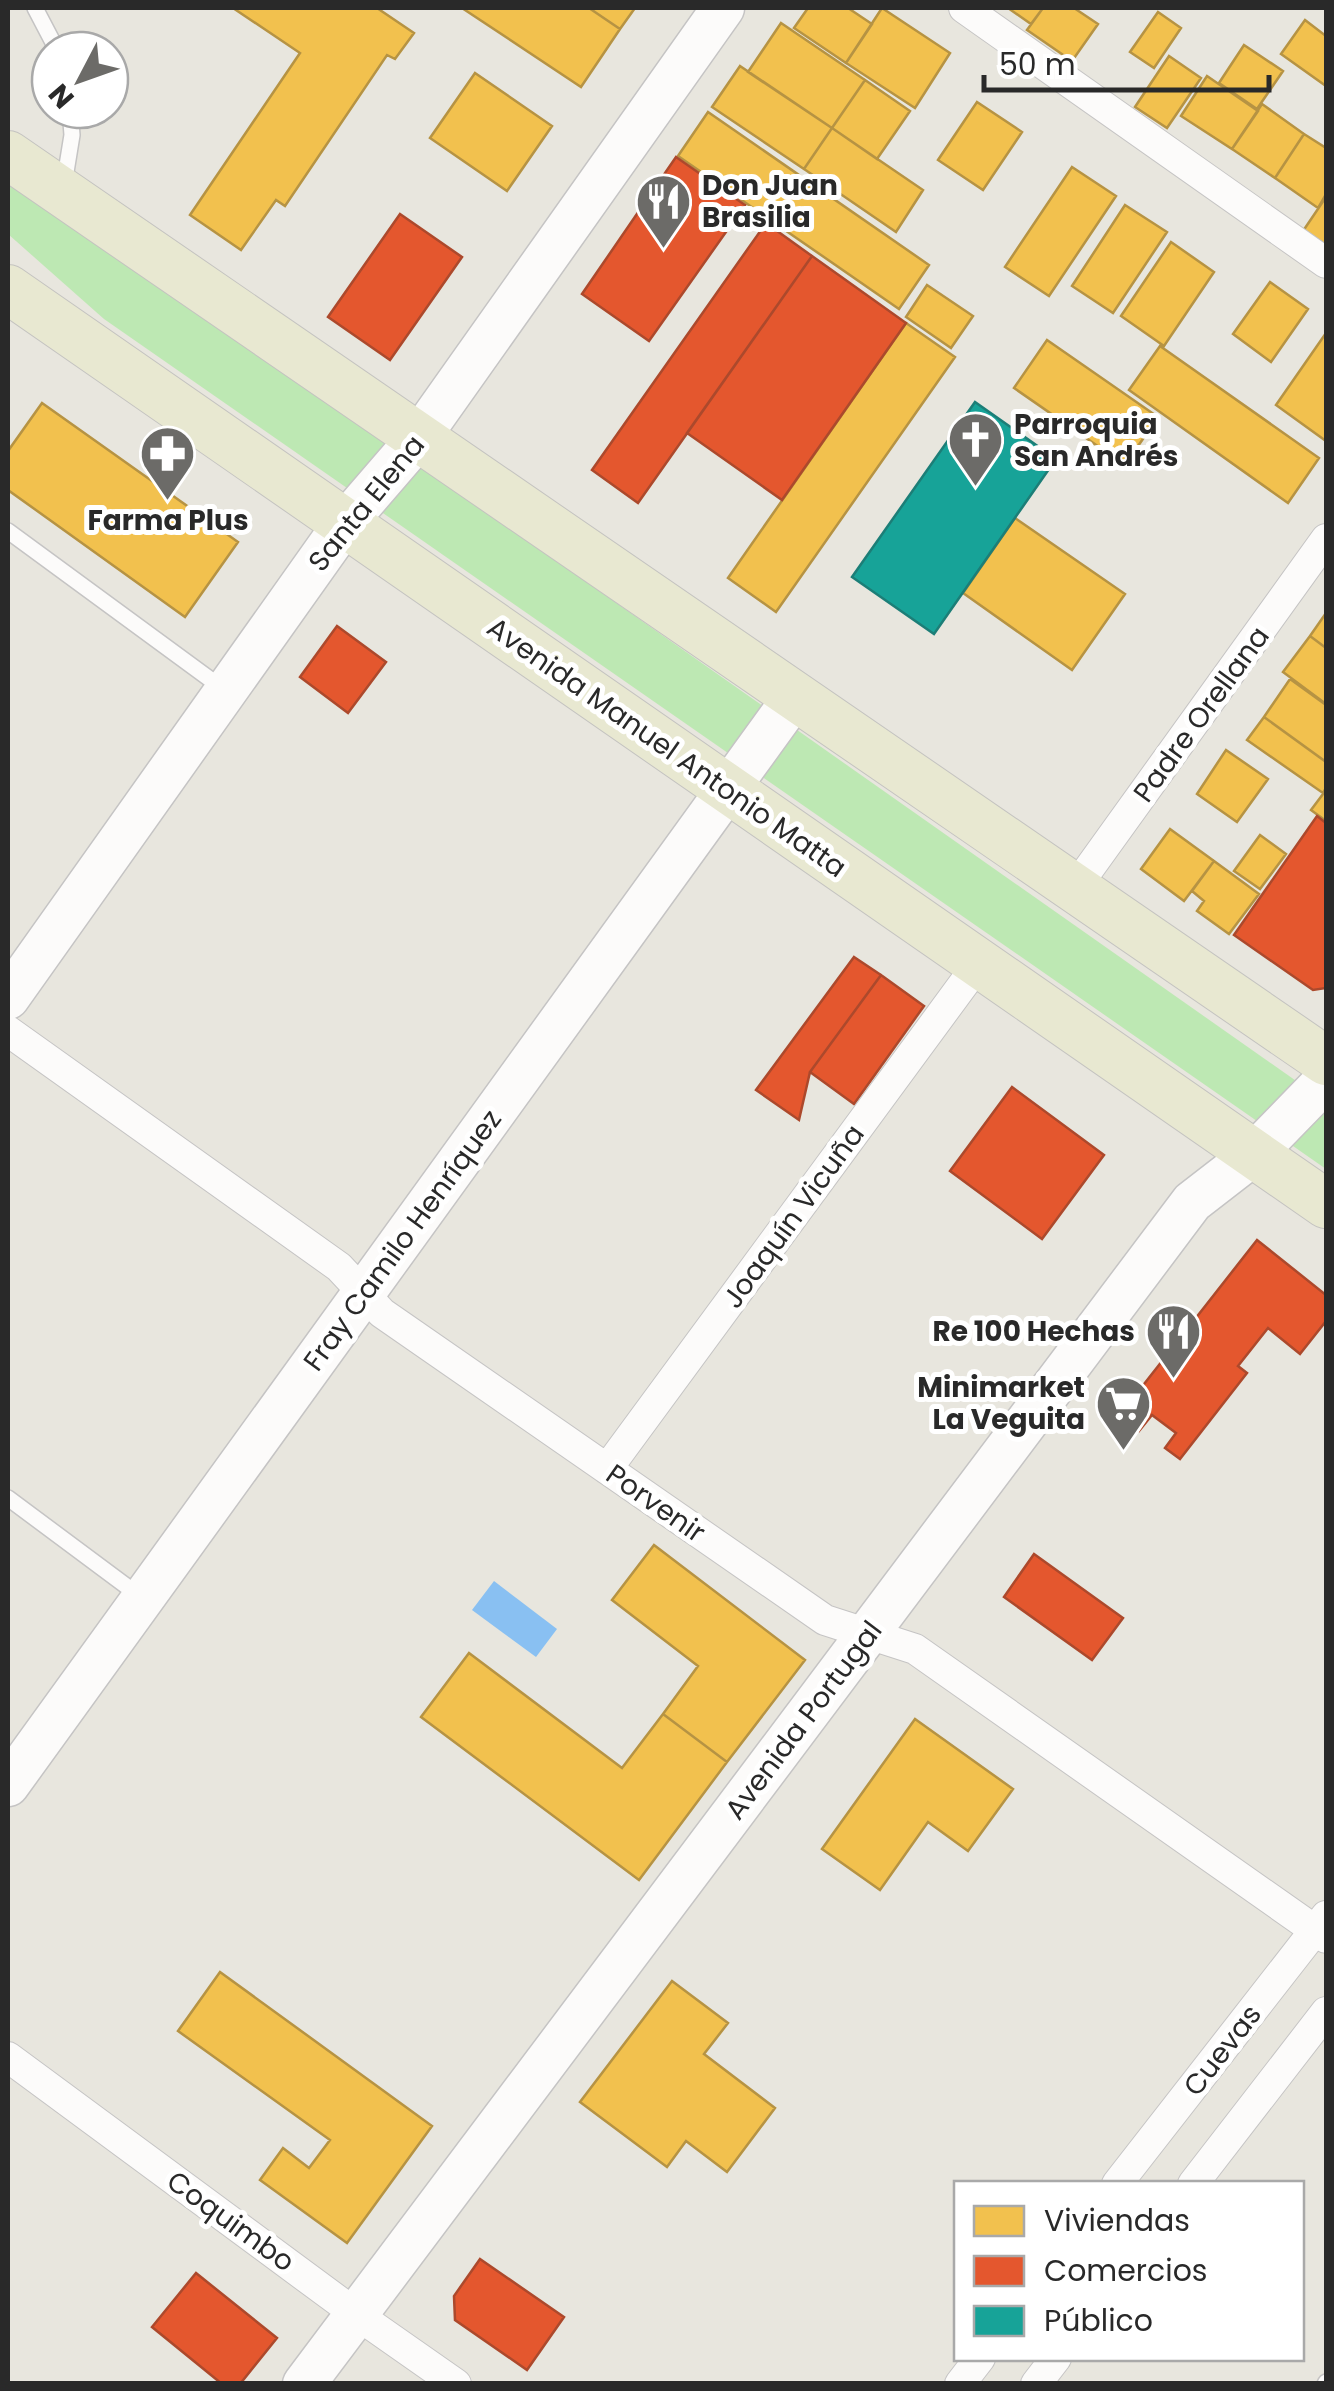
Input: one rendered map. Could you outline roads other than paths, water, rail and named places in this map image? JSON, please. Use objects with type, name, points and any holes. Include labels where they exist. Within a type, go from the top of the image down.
[{"type":"main road","points":[[8,155],[1326,1061]]},
{"type":"main road","name":"Avenida Manuel Antonio Matta","points":[[8,289],[1326,1204]]},
{"type":"street","name":"Santa Elena","points":[[8,998],[344,523],[420,436],[724,8]]},
{"type":"street","points":[[964,8],[1326,262]]},
{"type":"street","name":"Padre Orellana","points":[[1075,888],[1326,539]]},
{"type":"street","name":"Fray Camilo Henríquez","points":[[8,1785],[796,695]]},
{"type":"street","name":"Joaquín Vicuña","points":[[607,1469],[979,963]]},
{"type":"street","name":"Porvenir","points":[[8,1031],[338,1267],[382,1314],[825,1620],[916,1650],[1323,1928]]},
{"type":"street","name":"Avenida Portugal","points":[[304,2384],[1192,1202],[1254,1154],[1326,1080]]},
{"type":"street","name":"Cuevas","points":[[1119,2181],[1323,1928]]},
{"type":"street","points":[[1194,2181],[1326,2012]]},
{"type":"street","name":"Coquimbo","points":[[8,2057],[456,2384]]},
{"type":"street","points":[[960,2384],[978,2361]]},
{"type":"street","points":[[1036,2384],[1054,2361]]},
{"type":"lane","points":[[62,193],[72,130]]},
{"type":"lane","points":[[8,531],[226,690]]},
{"type":"lane","points":[[8,1498],[142,1598]]},
{"type":"water","points":[[494,1581],[557,1629],[536,1657],[472,1610]]},
{"type":"place","name":"Don Juan Brasilia","points":[[663,250]]},
{"type":"place","name":"Parroquia San Andrés","points":[[975,489]]},
{"type":"place","name":"Farma Plus","points":[[168,503]]},
{"type":"place","name":"Re 100 Hechas","points":[[1174,1380]]},
{"type":"place","name":"Minimarket La Veguita","points":[[1124,1452]]}]
